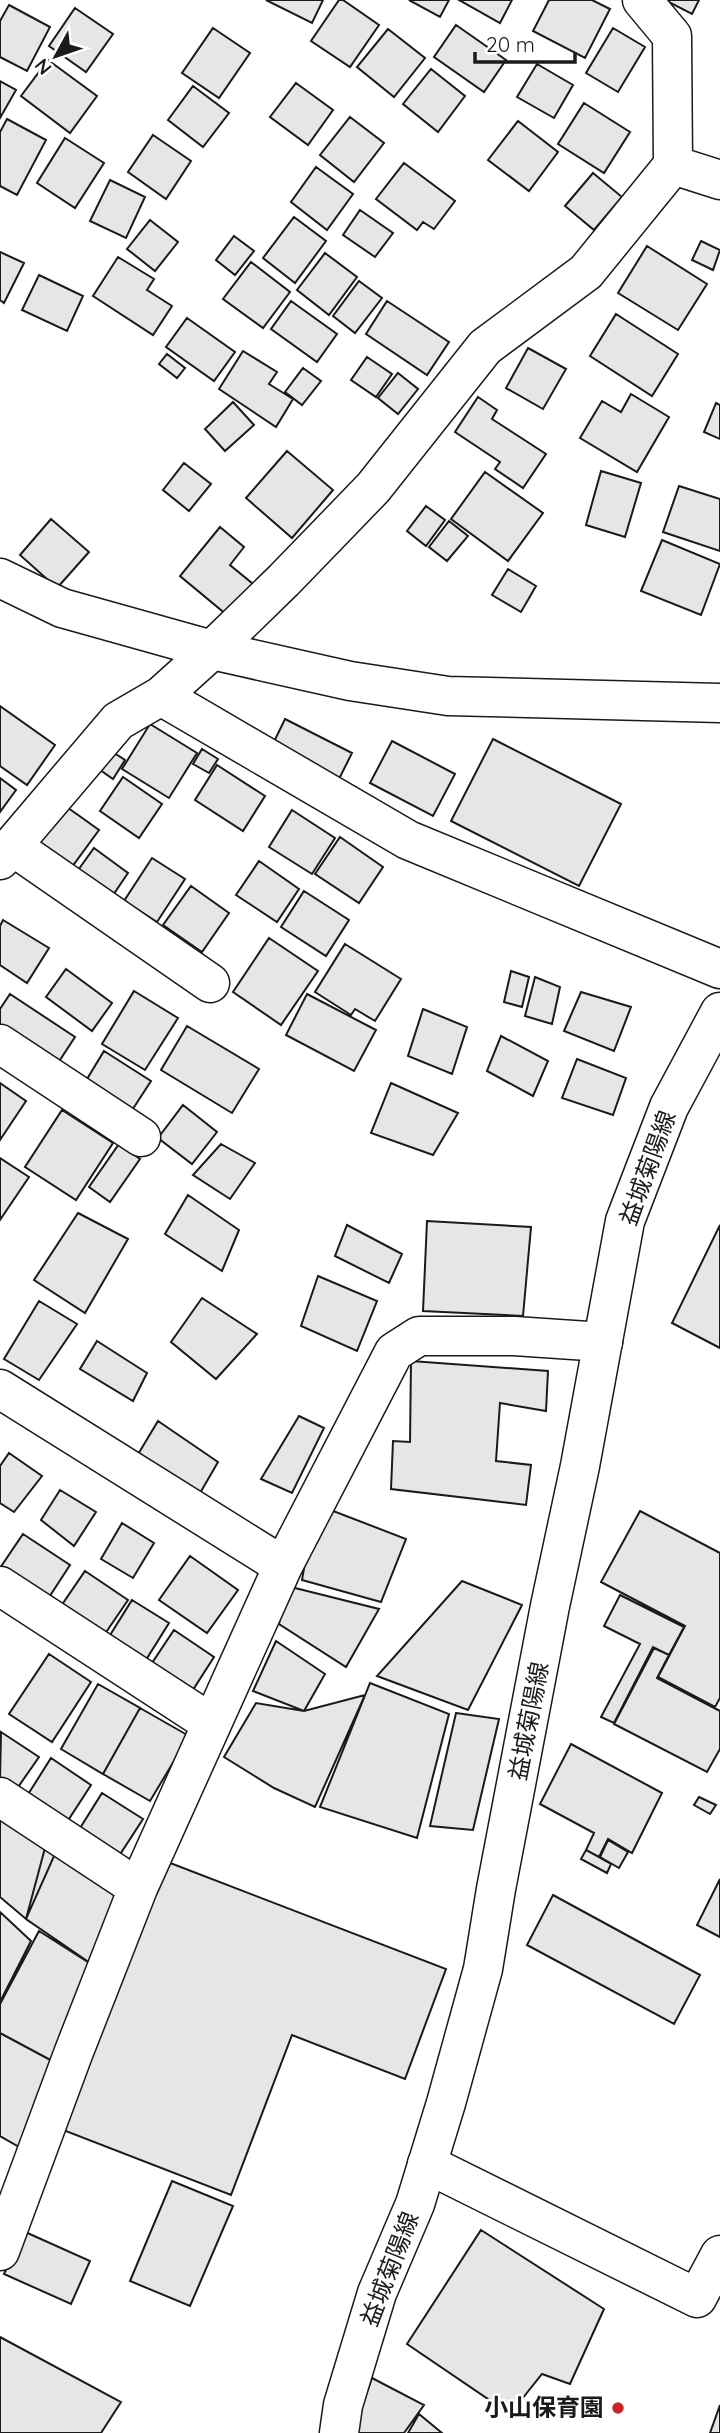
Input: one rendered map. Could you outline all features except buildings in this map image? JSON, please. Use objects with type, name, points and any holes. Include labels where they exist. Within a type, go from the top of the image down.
[{"type":"street","points":[[210,983],[6,853],[118,721],[162,696],[284,580],[373,488],[485,347],[586,272],[674,165],[672,36],[642,0]]},
{"type":"street","points":[[674,165],[720,180]]},
{"type":"street","points":[[0,578],[62,608],[212,650],[350,681],[448,696],[720,703]]},
{"type":"street","points":[[162,696],[408,840],[720,969]]},
{"type":"street","name":"益城菊陽線","points":[[339,2433],[343,2405],[377,2293],[415,2204],[483,1969],[625,1221],[670,1107],[718,1018]]},
{"type":"street","points":[[0,1044],[50,1096],[141,1137]]},
{"type":"street","points":[[0,2251],[138,1888],[283,1566],[394,1352],[419,1336],[514,1336],[603,1342]]},
{"type":"street","points":[[2,1394],[283,1566]]},
{"type":"street","points":[[0,1586],[212,1724]]},
{"type":"street","points":[[0,1797],[138,1888]]},
{"type":"street","points":[[427,2164],[697,2298],[720,2255]]},
{"type":"place","name":"小山保育園","points":[[618,2408]]}]
